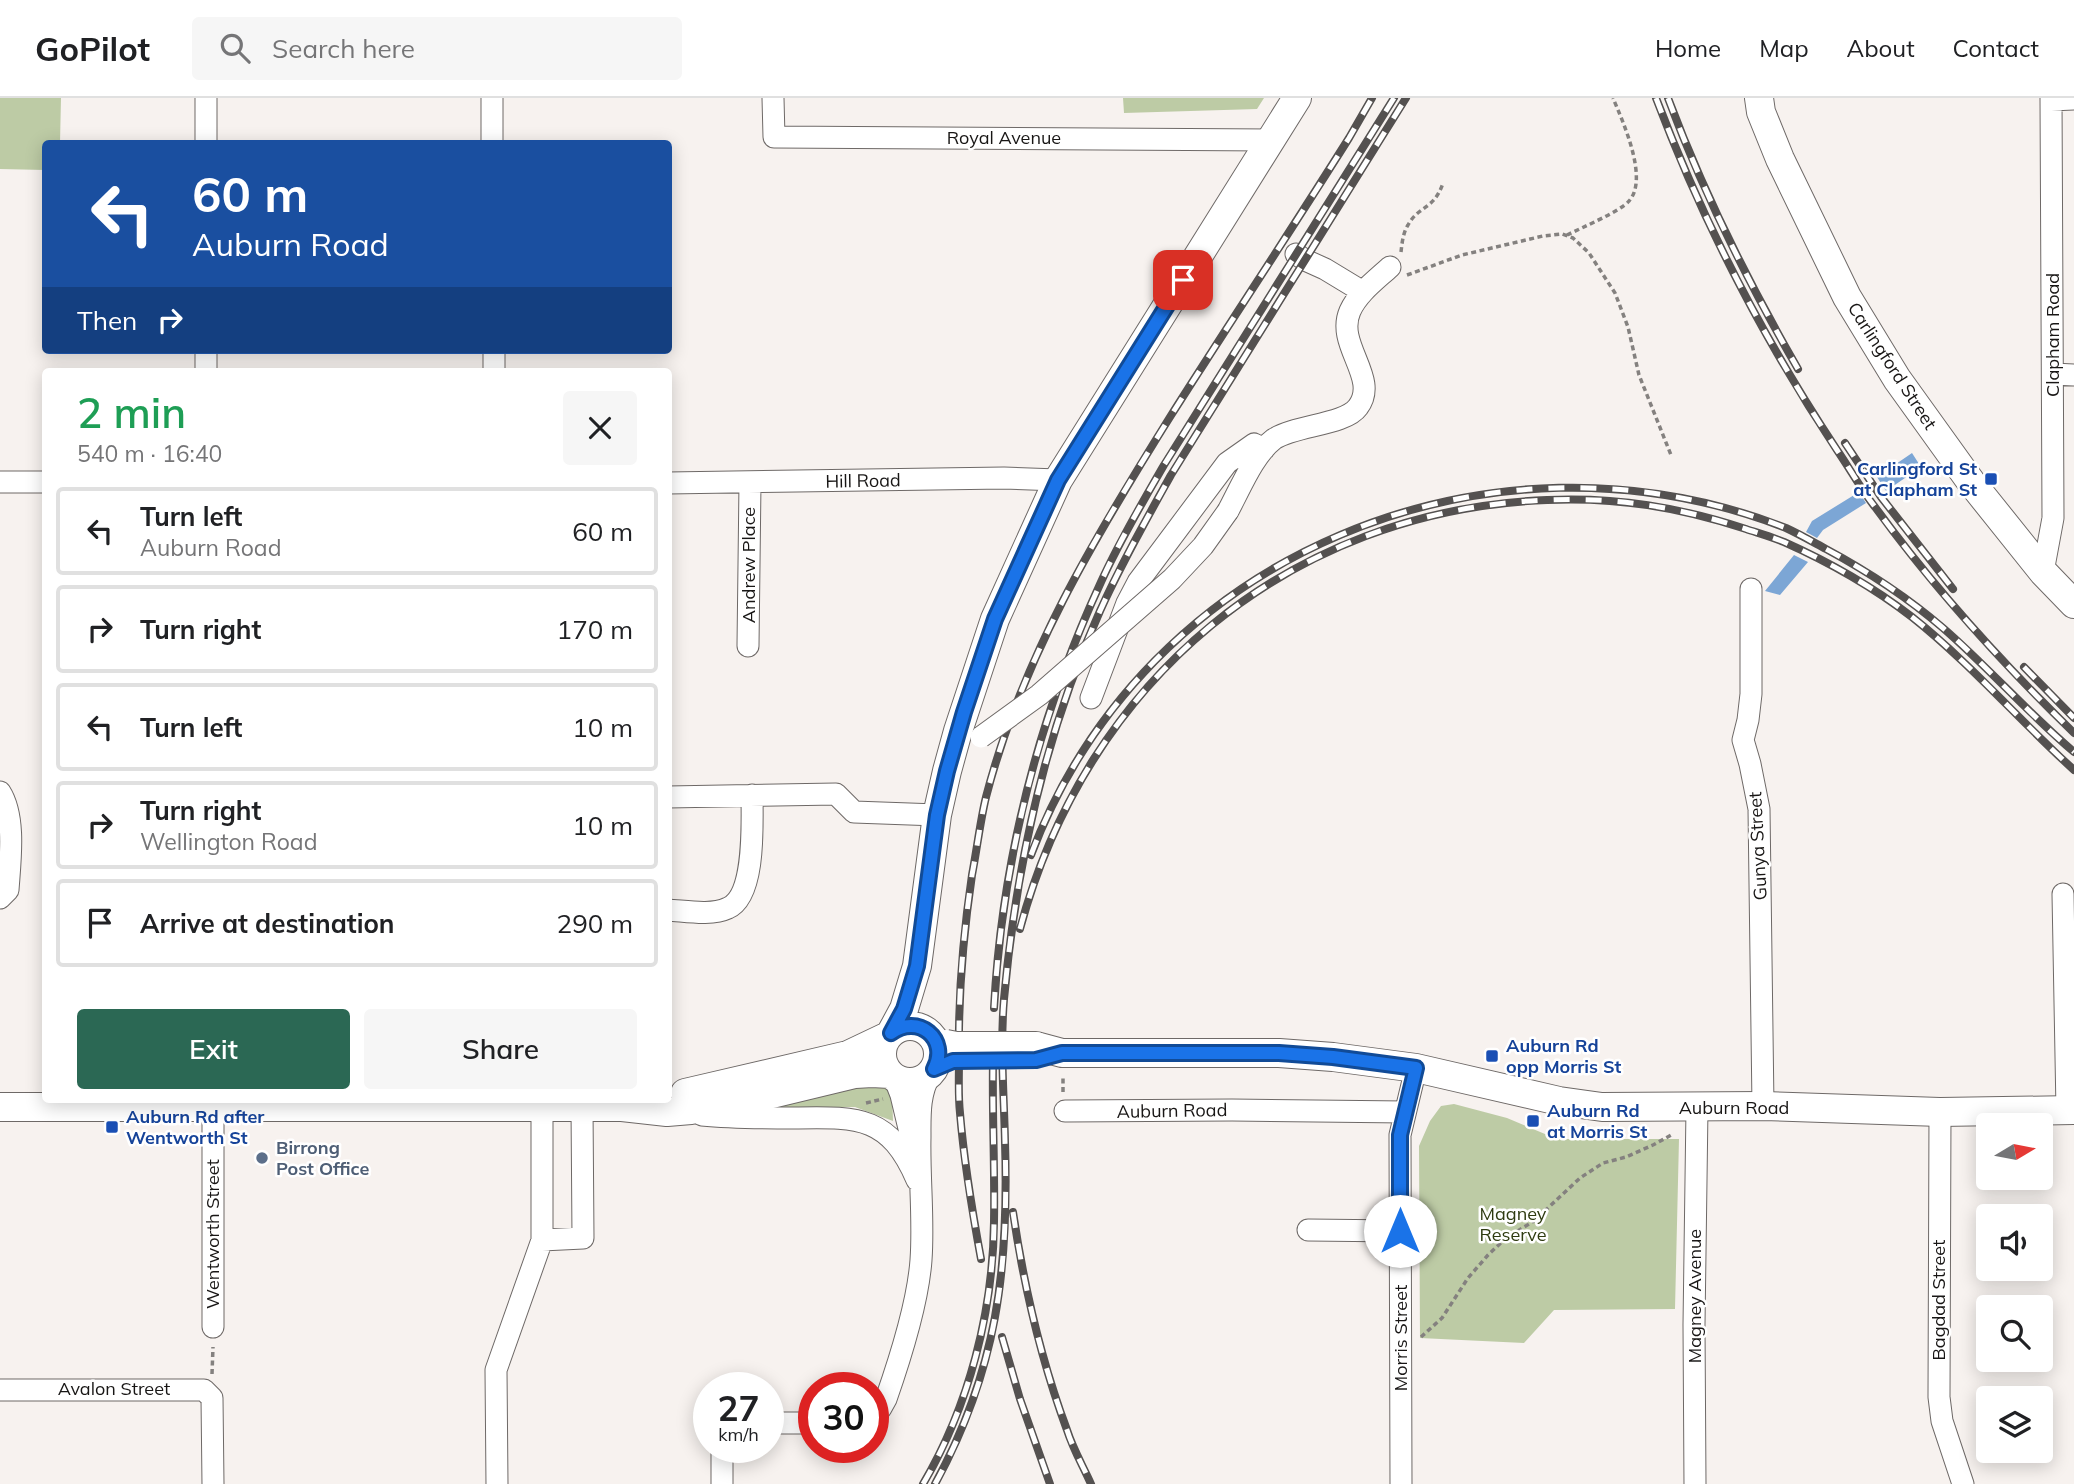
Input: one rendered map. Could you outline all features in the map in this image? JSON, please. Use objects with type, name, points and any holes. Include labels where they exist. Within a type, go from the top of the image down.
[{"type":"main road","points":[[891,1083],[884,1066],[883,1045],[904,1009],[917,966],[937,815],[970,734],[995,619],[1058,480],[1297,98]]},
{"type":"main road","name":"Carlingford Street","points":[[1759,98],[1761,112],[1780,159],[1847,297],[1897,379],[1956,461],[2043,572],[2074,604]]},
{"type":"main road","points":[[917,966],[922,1008],[936,1053]]},
{"type":"main road","points":[[672,1101],[848,1055],[901,1027],[913,1025],[936,1053]]},
{"type":"main road","points":[[0,1107],[497,1103],[542,1108],[622,1107],[665,1103],[709,1107],[855,1074],[872,1073],[891,1083],[915,1082],[936,1053]]},
{"type":"main road","name":"Auburn Road","points":[[936,1053],[1049,1058],[1279,1053],[1346,1058],[1416,1068],[1602,1107],[1763,1106],[1940,1112],[2071,1110]]},
{"type":"street","points":[[206,98],[206,140]]},
{"type":"street","points":[[492,98],[492,140]]},
{"type":"street","name":"Royal Avenue","points":[[773,98],[774,137],[1272,140]]},
{"type":"street","points":[[2052,99],[2074,99]]},
{"type":"street","name":"Clapham Road","points":[[2043,572],[2053,518],[2063,374],[2052,99]]},
{"type":"street","points":[[970,734],[1039,695],[1172,579],[1203,546],[1228,511],[1264,449],[1284,433],[1347,415],[1361,404],[1364,383],[1346,328],[1350,312],[1376,281],[1325,268],[1296,254]]},
{"type":"street","points":[[1091,698],[1127,603],[1138,582],[1227,463],[1254,444],[1264,449]]},
{"type":"street","name":"Hill Road","points":[[672,483],[1004,478],[1058,480]]},
{"type":"street","points":[[0,482],[42,482]]},
{"type":"street","name":"Andrew Place","points":[[748,646],[750,483]]},
{"type":"street","name":"Gunya Street","points":[[1751,589],[1751,694],[1743,740],[1755,783],[1760,837],[1763,1106]]},
{"type":"street","points":[[0,792],[7,806],[10,827],[8,890],[0,898]]},
{"type":"street","points":[[672,797],[836,794],[854,812],[937,815]]},
{"type":"street","points":[[672,910],[712,912],[729,908],[740,899],[751,853],[752,795]]},
{"type":"street","points":[[2063,894],[2071,1110]]},
{"type":"street","points":[[889,1389],[915,1299],[921,1261],[920,1106],[923,1088],[936,1053]]},
{"type":"street","name":"Morris Street","points":[[1401,1484],[1400,1135],[1416,1068]]},
{"type":"street","points":[[891,1083],[902,1098],[919,1179]]},
{"type":"street","points":[[665,1103],[727,1117],[835,1117],[863,1121],[881,1130],[895,1142],[919,1179]]},
{"type":"street","name":"Wentworth Street","points":[[213,1104],[213,1327]]},
{"type":"street","name":"Auburn Road","points":[[1064,1106],[1405,1112]]},
{"type":"street","points":[[542,1240],[583,1238],[582,1107]]},
{"type":"street","points":[[497,1484],[496,1370],[542,1240],[542,1108]]},
{"type":"street","name":"Magney Avenue","points":[[1695,1484],[1697,1108]]},
{"type":"street","name":"Bagdad Street","points":[[1940,1112],[1939,1397],[1942,1421],[1963,1484]]},
{"type":"street","points":[[1308,1230],[1400,1231]]},
{"type":"street","name":"Avalon Street","points":[[0,1390],[191,1389],[204,1390],[213,1404]]},
{"type":"street","points":[[212,1484],[213,1404]]},
{"type":"street","points":[[722,1463],[722,1484]]},
{"type":"path","points":[[1567,235],[1626,204],[1636,187],[1634,160],[1614,98]]},
{"type":"path","points":[[1376,281],[1400,257],[1402,238],[1409,222],[1433,203],[1443,183]]},
{"type":"path","points":[[1376,281],[1408,275],[1462,255],[1543,236],[1554,234],[1573,238],[1589,253],[1615,293],[1625,317],[1639,375],[1671,455]]},
{"type":"path","points":[[1049,1058],[1064,1106]]},
{"type":"path","points":[[857,1105],[891,1083]]},
{"type":"path","points":[[1401,1344],[1416,1342],[1442,1318],[1468,1278],[1488,1255],[1506,1238],[1534,1221],[1580,1178],[1603,1163],[1626,1157],[1673,1134]]},
{"type":"path","points":[[213,1327],[213,1404]]},
{"type":"green space","points":[[0,98],[61,98],[60,140],[42,140],[42,170],[0,169]]},
{"type":"green space","points":[[1123,98],[1264,98],[1257,109],[1124,113]]},
{"type":"green space","points":[[877,1080],[892,1091],[893,1121],[855,1107],[761,1107]]},
{"type":"green space","name":"Magney Reserve","points":[[1454,1104],[1507,1118],[1557,1139],[1679,1139],[1675,1309],[1554,1310],[1524,1343],[1420,1338],[1419,1146],[1430,1121],[1441,1106]]},
{"type":"water","points":[[1912,453],[1921,467],[1886,491],[1877,477]]},
{"type":"water","points":[[1859,492],[1866,503],[1823,530],[1817,538],[1806,532],[1812,521]]},
{"type":"water","points":[[1794,555],[1808,562],[1780,595],[1765,591]]},
{"type":"railway","points":[[981,1259],[959,1106],[959,1012],[972,875],[986,797],[1001,746],[1040,647],[1088,553],[1170,417],[1327,173],[1372,98]]},
{"type":"railway","points":[[994,1008],[1005,898],[1027,790],[1059,684],[1101,582],[1164,465],[1394,98]]},
{"type":"railway","points":[[935,1484],[973,1400],[995,1318],[1001,1276],[1006,1189],[1002,1035],[1009,949],[1025,850],[1063,704],[1108,594],[1171,475],[1406,98]]},
{"type":"railway","points":[[1656,98],[1694,190],[1760,323],[1860,486],[1945,596],[2021,680],[2074,733]]},
{"type":"railway","points":[[1668,98],[1727,236],[1798,369]]},
{"type":"railway","points":[[1845,443],[1881,497],[1953,589]]},
{"type":"railway","points":[[1031,855],[1084,750],[1155,661],[1241,589],[1340,535],[1447,501],[1559,488],[1673,496],[1796,533],[1872,575],[1929,617],[2074,752]]},
{"type":"railway","points":[[1020,929],[1051,840],[1094,759],[1148,687],[1212,625],[1284,575],[1365,536],[1453,511],[1547,500],[1623,502],[1672,509],[1784,542],[1850,576],[1912,617],[1954,653],[2074,770]]},
{"type":"railway","points":[[2024,667],[2074,718]]},
{"type":"railway","points":[[923,1484],[939,1454],[965,1391],[989,1290],[994,1222],[993,1061]]},
{"type":"railway","points":[[1013,1212],[1022,1268],[1041,1350],[1069,1437],[1091,1484]]},
{"type":"railway","points":[[1002,1337],[1020,1399],[1050,1484]]},
{"type":"place","name":"Carlingford St at Clapham St","points":[[1991,479]]},
{"type":"place","name":"Auburn Rd opp Morris St","points":[[1492,1056]]},
{"type":"place","name":"Auburn Rd at Morris St","points":[[1533,1121]]},
{"type":"place","name":"Auburn Rd after Wentworth St","points":[[112,1127]]},
{"type":"place","name":"Birrong Post Office","points":[[262,1158]]},
{"type":"route","points":[[1183,280],[1058,480],[995,619],[947,771],[937,815],[917,966],[904,1009],[891,1033],[901,1027],[913,1025],[929,1032],[935,1040],[939,1055],[934,1069],[953,1061],[1036,1060],[1062,1053],[1279,1053],[1372,1061],[1416,1068],[1400,1135],[1400,1231]]}]
